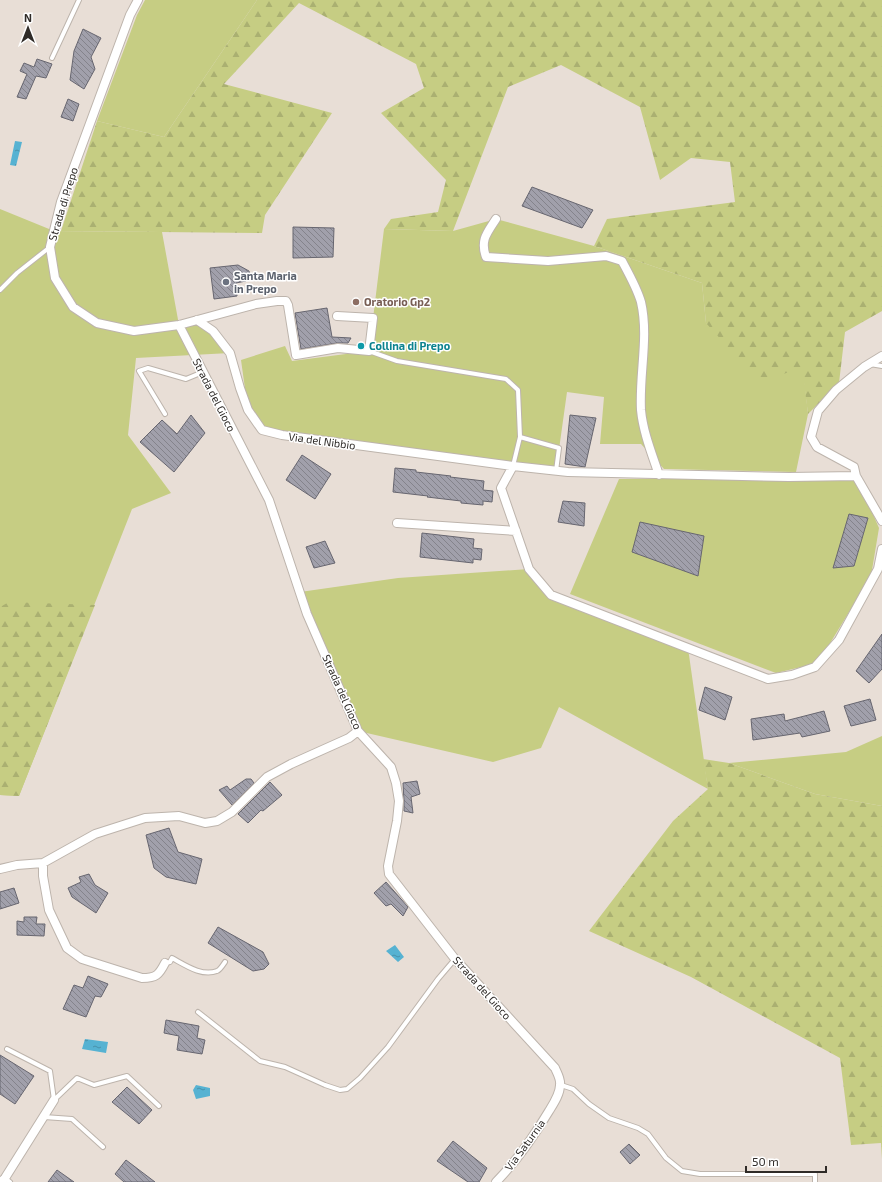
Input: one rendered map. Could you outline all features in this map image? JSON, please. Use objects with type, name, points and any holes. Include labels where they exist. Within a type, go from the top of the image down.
[{"type":"street","name":"Strada di Prepo","points":[[138,0],[130,15],[61,202],[50,247],[55,278],[73,307],[97,322],[134,331],[179,325],[256,304],[286,300],[296,355],[338,348],[369,351]]},
{"type":"street","points":[[496,219],[485,236],[483,248],[486,257],[548,261],[606,256],[622,260],[641,302],[644,322],[641,410],[645,430],[659,475]]},
{"type":"street","points":[[337,316],[373,318],[369,351]]},
{"type":"street","name":"Via del Nibbio","points":[[197,320],[213,331],[230,353],[248,410],[262,430],[282,436],[556,471],[659,475],[789,477],[856,476]]},
{"type":"street","name":"Strada del Gioco","points":[[179,325],[269,500],[307,614],[358,731],[390,767],[396,783],[399,801],[397,821],[388,866],[389,874],[455,959],[555,1068],[559,1077],[560,1085]]},
{"type":"street","points":[[882,356],[869,364],[836,390],[818,411],[811,437],[817,447],[854,467],[856,476],[882,521]]},
{"type":"street","points":[[513,466],[501,488],[529,569],[551,595],[768,679],[815,667],[839,640],[878,569],[882,549]]},
{"type":"street","points":[[397,523],[516,531]]},
{"type":"street","points":[[0,869],[17,864],[43,863],[95,834],[145,818],[179,816],[205,823],[217,821],[232,812],[267,777],[291,764],[349,738],[358,731]]},
{"type":"street","points":[[43,863],[43,876],[49,910],[68,948],[75,955],[82,959],[142,978],[152,978],[160,973],[165,964]]},
{"type":"street","name":"Via Saturnia","points":[[496,1182],[534,1136],[557,1096],[560,1085]]},
{"type":"street","points":[[6,1181],[54,1100]]},
{"type":"lane","points":[[52,58],[79,0]]},
{"type":"lane","points":[[0,290],[17,273],[50,247]]},
{"type":"lane","points":[[369,351],[397,361],[506,379],[518,390],[520,437],[513,466]]},
{"type":"lane","points":[[869,364],[882,366]]},
{"type":"lane","points":[[165,414],[139,371],[148,368],[186,379],[203,372]]},
{"type":"lane","points":[[520,437],[559,448],[556,471]]},
{"type":"lane","points":[[165,964],[170,962],[172,958],[205,973],[217,971],[225,962]]},
{"type":"lane","points":[[198,1012],[260,1061],[285,1067],[324,1085],[340,1090],[346,1089],[360,1078],[388,1047],[438,979],[455,959]]},
{"type":"lane","points":[[7,1049],[50,1071],[54,1100]]},
{"type":"lane","points":[[54,1100],[77,1078],[94,1085],[127,1076],[159,1106]]},
{"type":"lane","points":[[560,1085],[573,1089],[589,1104],[609,1118],[638,1128],[648,1134],[666,1158],[682,1171],[700,1174],[815,1174],[815,1182]]},
{"type":"lane","points":[[43,1117],[72,1119],[103,1148]]},
{"type":"green space","points":[[145,0],[257,0],[164,137],[97,121],[137,15]]},
{"type":"green space","points":[[257,0],[882,0],[882,311],[845,332],[839,383],[808,414],[802,367],[760,383],[706,323],[702,283],[594,246],[607,219],[735,202],[730,162],[691,158],[660,180],[640,107],[561,65],[508,87],[453,231],[384,229],[391,219],[438,212],[446,180],[381,113],[424,88],[416,64],[299,3],[224,84],[332,113],[265,215],[262,233],[61,231],[97,121],[164,137]]},
{"type":"green space","points":[[0,209],[54,231],[162,232],[179,325],[197,320],[230,353],[136,358],[128,435],[171,493],[132,509],[19,796],[0,795]]},
{"type":"green space","points":[[496,219],[594,246],[702,283],[706,323],[803,367],[808,414],[796,472],[664,469],[641,444],[600,444],[604,397],[567,392],[556,471],[262,430],[248,410],[241,360],[285,346],[292,361],[369,351],[384,229],[453,231]]},
{"type":"green space","points":[[857,478],[879,528],[871,576],[818,663],[776,673],[570,594],[619,479]]},
{"type":"green space","points":[[529,569],[551,595],[688,648],[708,789],[559,707],[541,748],[493,762],[358,731],[300,592],[398,578]]},
{"type":"green space","points":[[9,602],[95,605],[19,796],[0,795],[0,607]]},
{"type":"green space","points":[[882,736],[882,806],[815,794],[729,763],[846,752]]},
{"type":"green space","points":[[703,759],[729,763],[815,794],[882,806],[882,1159],[881,1143],[851,1145],[840,1058],[691,977],[589,931],[673,821],[708,789]]},
{"type":"water","points":[[15,141],[22,142],[16,166],[10,165]]},
{"type":"water","points":[[395,945],[404,957],[398,962],[386,951]]},
{"type":"water","points":[[85,1039],[108,1042],[106,1053],[82,1049]]},
{"type":"water","points":[[196,1085],[210,1088],[210,1096],[196,1099],[193,1090]]},
{"type":"building","points":[[83,29],[101,38],[91,57],[95,69],[84,89],[70,80],[74,51]]},
{"type":"building","points":[[37,59],[52,64],[46,78],[36,76],[26,99],[17,97],[27,74],[20,71],[24,63],[34,67]]},
{"type":"building","points":[[68,99],[79,104],[73,121],[61,117]]},
{"type":"building","points":[[532,187],[593,210],[582,228],[522,206]]},
{"type":"building","points":[[293,227],[334,228],[333,257],[293,258]]},
{"type":"building","name":"Santa Maria in Prepo","points":[[238,265],[249,271],[250,276],[246,281],[236,283],[237,296],[214,299],[210,268]]},
{"type":"building","points":[[327,308],[332,337],[351,338],[348,343],[337,343],[301,349],[295,313]]},
{"type":"building","points":[[191,415],[205,433],[174,472],[140,442],[162,420],[177,434]]},
{"type":"building","points":[[570,415],[596,418],[585,467],[565,464]]},
{"type":"building","points":[[302,455],[331,474],[315,499],[286,480]]},
{"type":"building","points":[[395,468],[484,481],[483,490],[493,491],[492,502],[483,501],[483,505],[461,503],[461,501],[393,492]]},
{"type":"building","points":[[563,501],[585,503],[584,526],[558,522]]},
{"type":"building","points":[[849,514],[868,518],[854,566],[833,568]]},
{"type":"building","points":[[640,522],[704,536],[698,576],[632,552]]},
{"type":"building","points":[[422,533],[474,539],[473,548],[482,549],[481,560],[473,559],[473,563],[420,557]]},
{"type":"building","points":[[325,541],[335,563],[314,568],[306,547]]},
{"type":"building","points":[[882,634],[882,669],[869,683],[856,671]]},
{"type":"building","points":[[705,687],[732,697],[725,720],[699,710]]},
{"type":"building","points":[[870,699],[876,720],[851,726],[844,706]]},
{"type":"building","points":[[824,711],[830,731],[802,737],[800,733],[753,740],[751,719],[784,714],[785,721]]},
{"type":"building","points":[[246,779],[251,779],[254,783],[232,805],[219,790],[227,786],[230,790]]},
{"type":"building","points":[[417,781],[420,794],[411,797],[413,813],[404,811],[403,783]]},
{"type":"building","points":[[270,782],[282,795],[263,811],[261,810],[248,823],[238,814]]},
{"type":"building","points":[[169,828],[178,852],[202,859],[196,884],[166,877],[154,868],[146,835]]},
{"type":"building","points":[[89,874],[95,885],[108,893],[96,913],[72,897],[68,888],[81,882],[79,877]]},
{"type":"building","points":[[386,882],[408,907],[403,916],[391,904],[386,906],[374,893]]},
{"type":"building","points":[[14,888],[19,903],[0,909],[0,892]]},
{"type":"building","points":[[24,917],[37,917],[36,924],[45,924],[44,936],[17,935],[17,921],[24,922]]},
{"type":"building","points":[[218,927],[263,952],[269,964],[264,969],[253,971],[208,943]]},
{"type":"building","points":[[88,976],[108,984],[101,997],[95,996],[86,1017],[63,1009],[74,985],[83,988]]},
{"type":"building","points":[[166,1020],[199,1026],[197,1038],[205,1040],[202,1054],[177,1050],[179,1036],[164,1033]]},
{"type":"building","points":[[0,1055],[34,1076],[15,1104],[0,1094]]},
{"type":"building","points":[[127,1087],[152,1110],[139,1124],[112,1102]]},
{"type":"building","points":[[453,1141],[487,1168],[479,1182],[468,1182],[437,1161]]},
{"type":"building","points":[[629,1144],[640,1155],[630,1164],[620,1152]]},
{"type":"building","points":[[126,1160],[155,1182],[124,1182],[115,1174]]},
{"type":"building","points":[[57,1170],[74,1182],[48,1182]]},
{"type":"place","name":"Santa Maria in Prepo","points":[[226,282]]},
{"type":"place","name":"Oratorio Gp2","points":[[356,302]]},
{"type":"place","name":"Collina di Prepo","points":[[361,346]]}]
